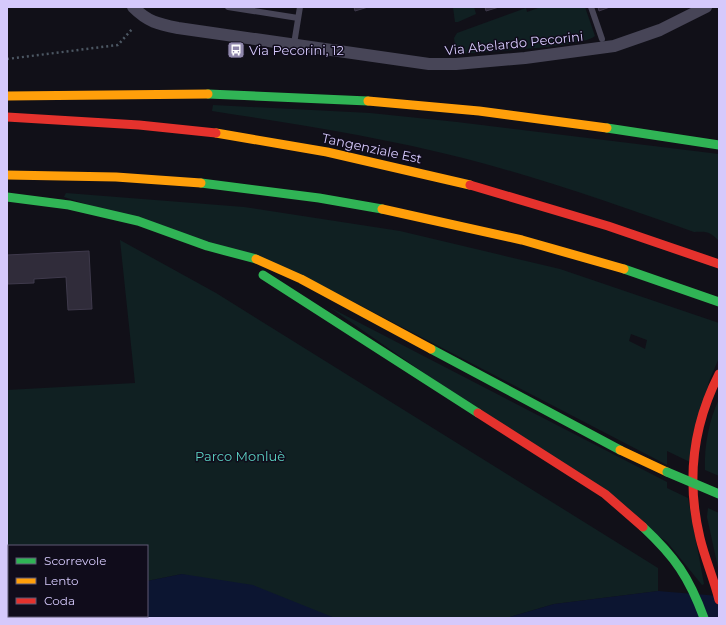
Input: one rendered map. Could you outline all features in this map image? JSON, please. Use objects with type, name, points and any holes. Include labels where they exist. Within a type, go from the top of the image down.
[{"type":"highway","points":[[7,96],[132,94],[268,97],[398,103],[616,128],[719,145]]},
{"type":"highway","name":"Tangenziale Est","points":[[7,117],[88,120],[184,129],[269,141],[353,156],[518,197],[588,218],[719,264]]},
{"type":"highway","points":[[616,128],[695,131]]},
{"type":"highway","points":[[7,175],[87,176],[182,181],[327,199],[415,214],[570,252],[652,277],[718,301]]},
{"type":"highway","points":[[7,197],[69,205],[106,213],[138,221],[207,246],[256,259],[301,280],[634,456],[719,494]]},
{"type":"highway","points":[[207,246],[252,269],[605,494],[628,512],[658,542],[685,574],[693,588],[704,618]]},
{"type":"highway","points":[[719,374],[700,419],[695,459],[694,490],[695,514],[700,539],[719,600]]},
{"type":"street","name":"Via Abelardo Pecorini","points":[[133,7],[144,18],[161,24],[430,64],[456,64],[517,59],[614,46],[660,30],[706,7]]},
{"type":"lane","points":[[228,7],[298,18]]},
{"type":"lane","points":[[294,44],[300,7]]},
{"type":"lane","points":[[591,7],[602,39]]},
{"type":"path","points":[[7,59],[118,45],[134,28]]},
{"type":"green space","points":[[453,7],[474,7],[476,14],[455,22]]},
{"type":"green space","points":[[541,7],[585,7],[595,36],[587,40],[553,46],[459,54],[456,53],[454,38],[457,33],[526,8],[527,12]]},
{"type":"green space","points":[[213,105],[370,113],[457,122],[719,154],[719,241],[708,233],[694,232],[579,192],[463,158],[369,137],[212,111]]},
{"type":"green space","points":[[66,193],[244,207],[400,231],[560,269],[719,323],[719,358],[709,381],[692,463],[667,451],[667,465],[294,271],[64,197]],"holes":[[[631,334],[647,340],[645,349],[629,341]]]},
{"type":"green space","name":"Parco Monluè","points":[[120,240],[216,293],[658,568],[658,591],[554,604],[510,617],[499,618],[335,618],[182,574],[148,581],[148,545],[8,545],[7,614],[7,390],[135,383]]},
{"type":"green space","points":[[329,307],[667,482],[667,488],[688,498],[704,584],[702,585],[667,542]]},
{"type":"green space","points":[[719,399],[719,476],[705,470],[705,451],[712,416]]},
{"type":"green space","points":[[708,508],[719,513],[719,572],[707,517]]},
{"type":"water","points":[[182,574],[253,585],[335,618],[7,618],[8,614],[8,617],[148,617],[148,581]]},
{"type":"water","points":[[658,591],[719,596],[719,618],[499,618],[510,617],[554,604]]},
{"type":"building","points":[[354,7],[368,7],[355,11]]},
{"type":"building","points":[[485,7],[499,7],[486,11]]},
{"type":"building","points":[[598,7],[610,7],[599,11]]},
{"type":"building","points":[[233,47],[241,48],[241,52],[233,50]]},
{"type":"building","points":[[89,251],[92,309],[68,310],[66,277],[34,279],[34,283],[8,284],[7,255]]},
{"type":"traffic: fast","points":[[208,94],[368,101]]},
{"type":"traffic: fast","points":[[607,128],[719,145]]},
{"type":"traffic: fast","points":[[201,183],[319,198],[382,209]]},
{"type":"traffic: fast","points":[[7,197],[69,205],[138,221],[207,246],[256,259]]},
{"type":"traffic: fast","points":[[624,269],[719,302]]},
{"type":"traffic: fast","points":[[263,275],[478,413]]},
{"type":"traffic: fast","points":[[431,349],[620,450]]},
{"type":"traffic: fast","points":[[667,472],[719,494]]},
{"type":"traffic: fast","points":[[643,527],[664,548],[680,568],[693,591],[704,618]]},
{"type":"traffic: slow","points":[[7,96],[208,94]]},
{"type":"traffic: slow","points":[[368,101],[479,111],[607,128]]},
{"type":"traffic: slow","points":[[216,133],[327,152],[470,185]]},
{"type":"traffic: slow","points":[[7,175],[116,177],[201,183]]},
{"type":"traffic: slow","points":[[382,209],[522,240],[624,269]]},
{"type":"traffic: slow","points":[[256,259],[301,279],[431,349]]},
{"type":"traffic: slow","points":[[620,450],[667,472]]},
{"type":"traffic: jam","points":[[7,117],[139,125],[216,133]]},
{"type":"traffic: jam","points":[[470,185],[608,226],[719,264]]},
{"type":"traffic: jam","points":[[719,374],[710,394],[697,434],[693,475],[693,495],[700,538],[719,600]]},
{"type":"traffic: jam","points":[[478,413],[605,494],[643,527]]},
{"type":"place","name":"Via Pecorini, 12","points":[[236,50]]}]
